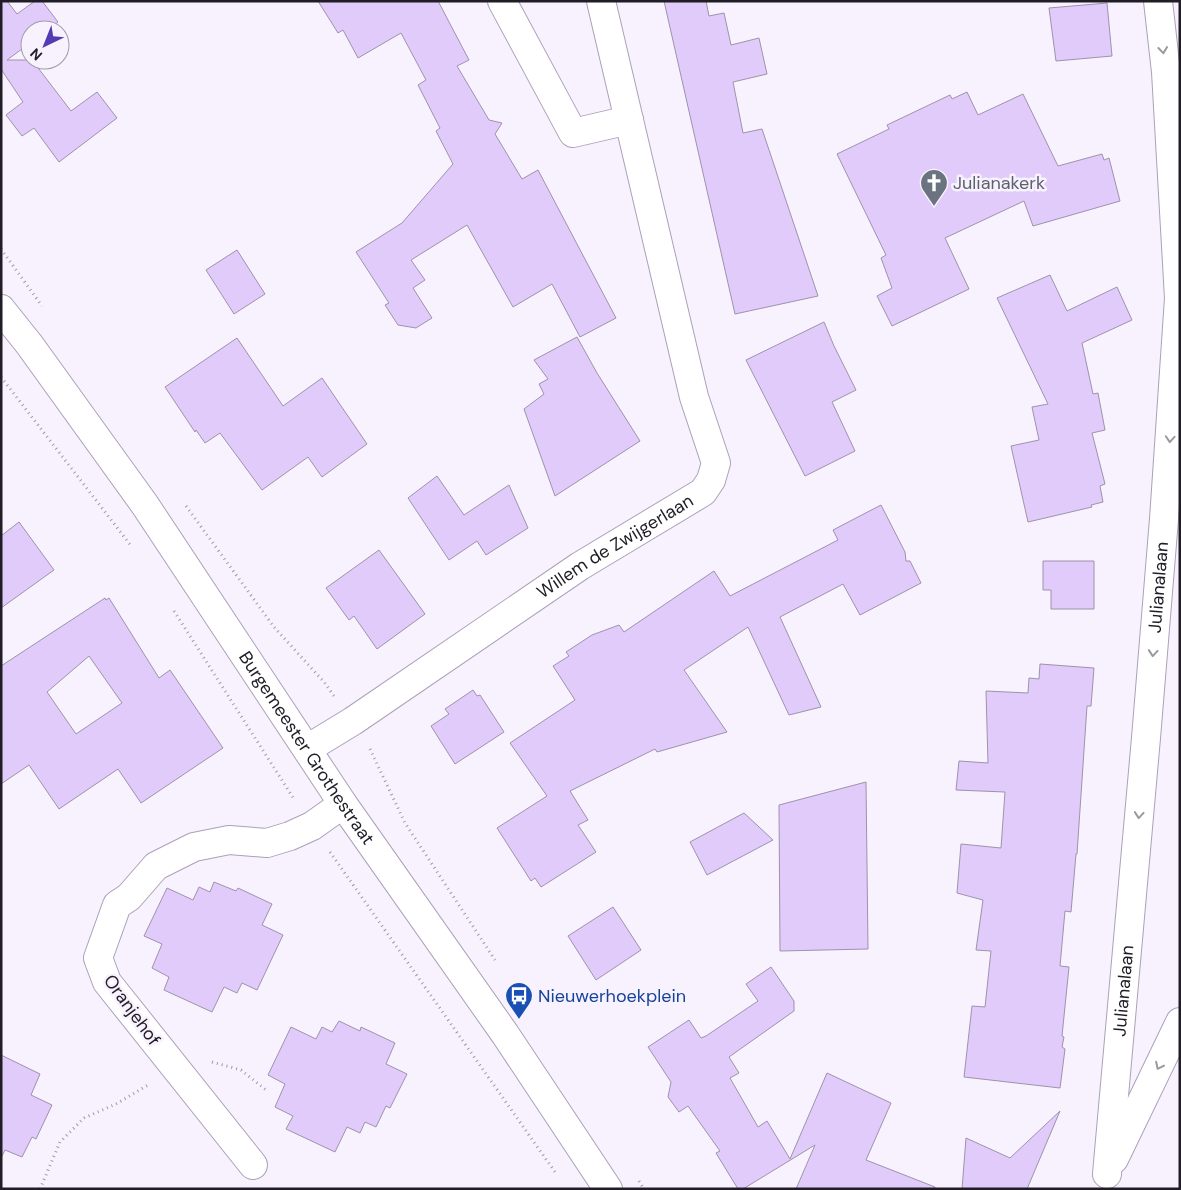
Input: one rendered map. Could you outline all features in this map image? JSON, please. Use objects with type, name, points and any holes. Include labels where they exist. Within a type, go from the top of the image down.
[{"type":"street","points":[[502,1],[573,133],[628,120]]},
{"type":"street","name":"Willem de Zwijgerlaan","points":[[307,749],[353,721],[580,566],[703,492],[711,480],[716,463],[694,397],[601,1]]},
{"type":"street","name":"Julianalaan","points":[[1103,1182],[1146,738],[1164,519],[1179,298],[1166,72],[1158,1]]},
{"type":"street","name":"Burgemeester Grothestraat","points":[[1,309],[29,344],[145,505],[343,804],[505,1034],[608,1189]]},
{"type":"street","name":"Oranjehof","points":[[253,1165],[107,982],[98,958],[117,905],[129,897],[156,866],[194,847],[229,840],[267,843],[290,836],[312,826],[343,804]]},
{"type":"street","points":[[1103,1182],[1180,1022]]},
{"type":"path","points":[[1,377],[136,553]]},
{"type":"path","name":"Burgemeester Grothestraat","points":[[174,611],[274,770],[312,826],[556,1173]]},
{"type":"path","points":[[40,1189],[60,1142],[84,1118],[116,1104],[150,1084],[168,1058],[196,1058],[240,1070],[266,1090]]},
{"type":"building","points":[[1,1],[7,1],[17,14],[35,1],[42,1],[56,20],[20,20],[20,50],[7,60],[20,60],[20,70],[40,70],[71,111],[97,92],[117,118],[59,162],[34,128],[22,136],[6,115],[23,102],[1,69]]},
{"type":"building","points":[[318,1],[438,1],[469,60],[457,66],[489,120],[502,123],[495,134],[522,179],[538,170],[616,318],[580,337],[552,284],[513,307],[467,225],[411,260],[425,280],[413,288],[432,318],[416,328],[398,325],[385,305],[389,303],[356,252],[402,223],[453,164],[436,131],[440,128],[418,85],[426,80],[401,33],[358,58],[343,30],[338,33]]},
{"type":"building","points":[[664,1],[706,1],[709,16],[724,13],[731,45],[759,38],[767,74],[733,82],[743,133],[762,129],[818,296],[735,314]]},
{"type":"building","points":[[1107,3],[1112,56],[1056,61],[1049,8]]},
{"type":"building","name":"Julianakerk","points":[[967,92],[978,115],[1023,94],[1058,166],[1102,154],[1104,160],[1109,158],[1120,201],[1033,226],[1024,201],[945,238],[969,289],[892,326],[877,296],[892,288],[881,258],[886,255],[837,154],[889,129],[887,125],[950,95],[952,99]]},
{"type":"building","points":[[237,250],[265,294],[234,314],[206,270]]},
{"type":"building","points":[[1050,275],[1067,311],[1117,287],[1132,320],[1082,343],[1093,394],[1098,393],[1105,430],[1092,433],[1105,484],[1100,486],[1103,502],[1091,505],[1092,507],[1028,522],[1011,446],[1039,440],[1032,407],[1048,404],[997,298]]},
{"type":"building","points":[[824,322],[856,390],[832,402],[855,451],[805,476],[746,360]]},
{"type":"building","points":[[577,337],[597,373],[640,441],[555,496],[524,409],[544,394],[539,384],[548,379],[534,360]]},
{"type":"building","points":[[237,338],[283,406],[322,378],[367,444],[322,477],[308,457],[262,490],[220,433],[205,443],[196,430],[195,432],[165,387]]},
{"type":"building","points":[[437,476],[464,515],[509,485],[528,528],[486,555],[477,541],[449,560],[408,498]]},
{"type":"building","points":[[881,505],[905,552],[906,561],[910,561],[921,583],[860,615],[843,584],[780,617],[821,707],[789,715],[748,627],[684,670],[727,732],[657,752],[655,749],[570,791],[588,820],[578,825],[596,852],[541,887],[535,878],[531,881],[497,828],[547,796],[510,743],[575,700],[553,666],[569,656],[566,652],[592,635],[619,625],[624,632],[714,571],[730,596],[838,540],[833,530]]},
{"type":"building","points":[[19,522],[54,570],[1,608],[1,536]]},
{"type":"building","points":[[379,550],[425,614],[377,649],[354,616],[349,620],[326,588]]},
{"type":"building","points":[[1043,561],[1094,561],[1094,609],[1051,609],[1051,590],[1043,590]]},
{"type":"building","points":[[105,598],[106,600],[109,598],[159,678],[170,670],[223,748],[141,803],[118,769],[59,809],[29,765],[1,784],[1,666]],"holes":[[[89,656],[122,703],[76,734],[47,692]]]},
{"type":"building","points":[[1040,664],[1094,668],[1091,706],[1087,706],[1071,912],[1065,911],[1060,966],[1069,967],[1062,1036],[1064,1037],[1062,1047],[1065,1049],[1060,1088],[964,1077],[972,1006],[985,1007],[991,951],[976,950],[983,900],[957,893],[961,844],[1001,848],[1005,792],[956,790],[959,761],[988,763],[986,691],[1028,693],[1029,678],[1039,679]]},
{"type":"building","points":[[473,690],[477,696],[480,695],[504,732],[455,764],[431,726],[449,714],[445,709]]},
{"type":"building","points":[[866,782],[868,949],[780,951],[779,805]]},
{"type":"building","points":[[744,813],[773,840],[707,875],[690,842]]},
{"type":"building","points":[[214,882],[236,891],[238,888],[272,904],[262,925],[283,935],[257,990],[242,983],[237,993],[224,987],[212,1012],[164,990],[169,977],[152,968],[162,944],[144,936],[167,888],[193,900],[199,887],[210,892]]},
{"type":"building","points":[[613,907],[641,950],[596,980],[568,936]]},
{"type":"building","points":[[771,967],[794,1001],[794,1011],[729,1057],[739,1073],[730,1078],[758,1127],[767,1121],[790,1159],[827,1073],[891,1103],[866,1160],[935,1187],[935,1189],[796,1189],[815,1145],[743,1189],[738,1189],[716,1153],[720,1151],[688,1106],[679,1112],[668,1097],[671,1082],[648,1047],[689,1020],[701,1038],[706,1036],[758,1001],[746,984]]},
{"type":"building","points":[[339,1021],[360,1031],[361,1027],[395,1043],[386,1064],[407,1074],[390,1108],[386,1106],[376,1127],[365,1122],[360,1133],[347,1127],[335,1152],[286,1129],[293,1116],[275,1107],[285,1084],[268,1075],[291,1027],[316,1039],[322,1027],[332,1032]]},
{"type":"building","points":[[1,1055],[40,1074],[31,1095],[52,1105],[36,1139],[32,1137],[22,1157],[5,1150],[1,1158]]},
{"type":"building","points":[[1060,1111],[1027,1189],[962,1189],[966,1138],[1010,1158]]},
{"type":"place","name":"Julianakerk","points":[[934,207]]},
{"type":"place","name":"Nieuwerhoekplein","points":[[519,1020]]}]
